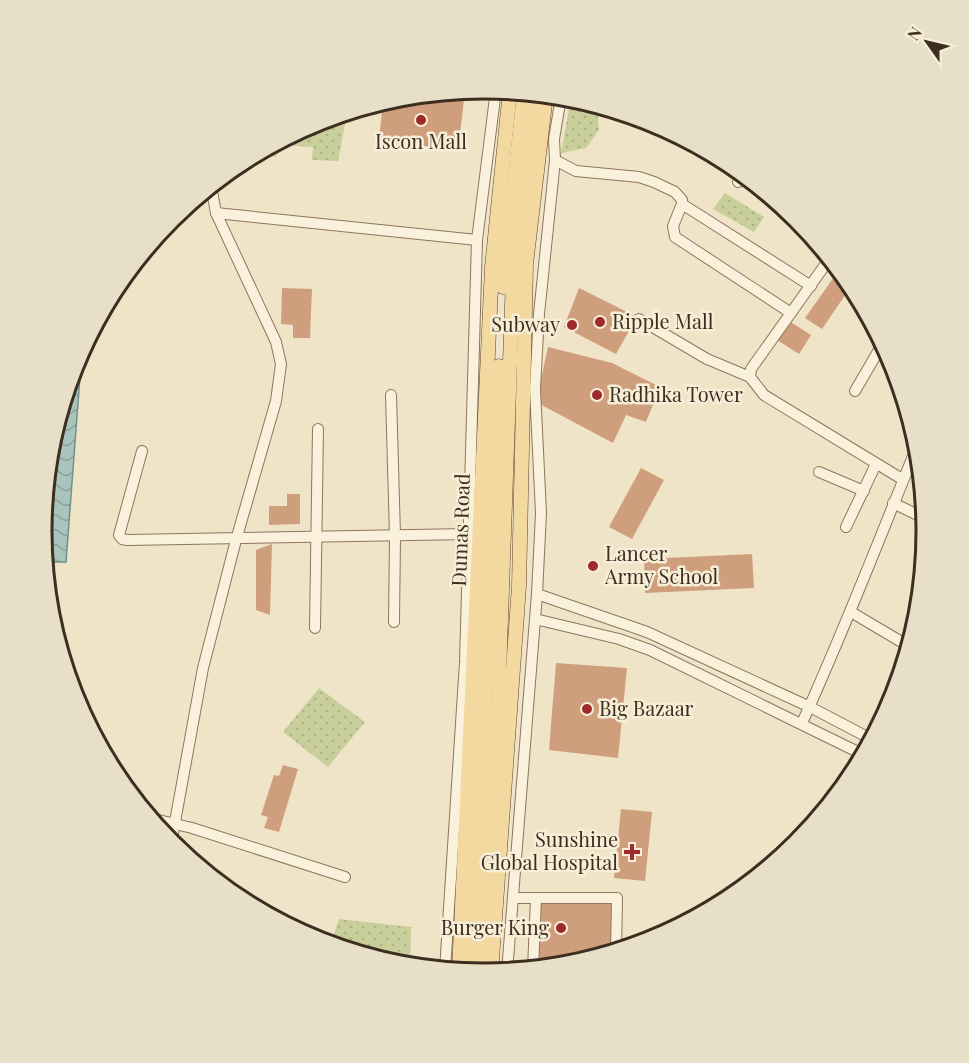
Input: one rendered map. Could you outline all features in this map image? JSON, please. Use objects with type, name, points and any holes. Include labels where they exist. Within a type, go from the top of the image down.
[{"type":"main road","name":"Dumas Road","points":[[459,963],[492,267],[509,100]]},
{"type":"main road","points":[[469,963],[483,734],[504,265],[524,101]]},
{"type":"main road","points":[[481,963],[498,703],[513,277],[533,102]]},
{"type":"main road","points":[[492,963],[519,586],[526,264],[545,104]]},
{"type":"street","points":[[446,962],[465,662],[477,240],[495,99]]},
{"type":"street","points":[[508,963],[537,594],[541,513],[535,389],[539,314],[555,160],[554,139],[559,106]]},
{"type":"street","points":[[555,160],[576,171],[639,177],[675,192],[682,200],[673,226],[675,237],[791,313]]},
{"type":"street","points":[[173,830],[203,668],[236,540],[276,400],[281,364],[276,342],[216,213],[213,196]]},
{"type":"street","points":[[682,204],[811,286]]},
{"type":"street","points":[[216,213],[477,240]]},
{"type":"street","points":[[750,377],[751,369],[825,267]]},
{"type":"street","points":[[639,319],[707,358],[750,377],[764,395],[902,479]]},
{"type":"street","points":[[855,391],[878,352]]},
{"type":"street","points":[[391,395],[395,536],[394,622]]},
{"type":"street","points":[[315,628],[318,429]]},
{"type":"street","points":[[142,451],[120,529],[119,535],[122,539],[236,540],[469,534]]},
{"type":"street","points":[[802,723],[851,612],[902,479],[911,462]]},
{"type":"street","points":[[846,527],[876,464]]},
{"type":"street","points":[[819,472],[864,490]]},
{"type":"street","points":[[893,503],[916,514]]},
{"type":"street","points":[[537,594],[647,632],[810,707],[865,736]]},
{"type":"street","points":[[851,612],[902,642]]},
{"type":"street","points":[[535,619],[619,639],[650,650],[857,751]]},
{"type":"street","points":[[165,821],[175,822],[345,878]]},
{"type":"street","points":[[513,898],[618,898],[616,943]]},
{"type":"street","points":[[533,961],[536,898]]},
{"type":"green space","points":[[569,108],[598,115],[599,130],[586,148],[561,153]]},
{"type":"green space","points":[[345,122],[338,161],[312,160],[313,147],[290,146]]},
{"type":"green space","points":[[725,193],[764,217],[754,232],[713,209]]},
{"type":"green space","points":[[319,688],[365,722],[328,767],[283,732]]},
{"type":"green space","points":[[339,919],[411,927],[410,957],[373,949],[333,936]]},
{"type":"water","points":[[80,380],[66,562],[53,562],[53,503],[61,447]]},
{"type":"building","name":"Iscon Mall","points":[[464,100],[458,151],[379,139],[382,112],[428,103]]},
{"type":"building","points":[[834,278],[846,294],[822,329],[805,318]]},
{"type":"building","points":[[282,288],[312,289],[310,338],[293,338],[293,325],[281,324]]},
{"type":"building","name":"Ripple Mall","points":[[579,288],[637,317],[616,354],[564,327]]},
{"type":"building","points":[[789,321],[811,335],[799,354],[777,340]]},
{"type":"building","name":"Radhika Tower","points":[[548,347],[612,363],[660,387],[646,422],[626,415],[613,443],[536,402]]},
{"type":"building","points":[[641,468],[664,480],[632,539],[609,527]]},
{"type":"building","points":[[287,494],[300,494],[300,524],[269,525],[269,506],[287,506]]},
{"type":"building","points":[[272,544],[270,615],[256,610],[256,550]]},
{"type":"building","points":[[752,554],[754,588],[645,593],[644,559]]},
{"type":"building","name":"Big Bazaar","points":[[556,663],[627,668],[618,758],[549,750]]},
{"type":"building","points":[[283,765],[298,769],[279,832],[264,828],[268,817],[261,815],[274,775],[279,776]]},
{"type":"building","points":[[621,809],[652,812],[645,881],[614,878]]},
{"type":"building","points":[[540,902],[614,902],[612,944],[537,960]]},
{"type":"place","name":"Iscon Mall","points":[[421,120]]},
{"type":"place","name":"Ripple Mall","points":[[600,322]]},
{"type":"place","name":"Subway","points":[[572,325]]},
{"type":"place","name":"Radhika Tower","points":[[597,395]]},
{"type":"place","name":"Lancer Army School","points":[[593,566]]},
{"type":"place","name":"Big Bazaar","points":[[587,709]]},
{"type":"place","name":"Sunshine Global Hospital","points":[[632,852]]},
{"type":"place","name":"Burger King","points":[[561,928]]}]
